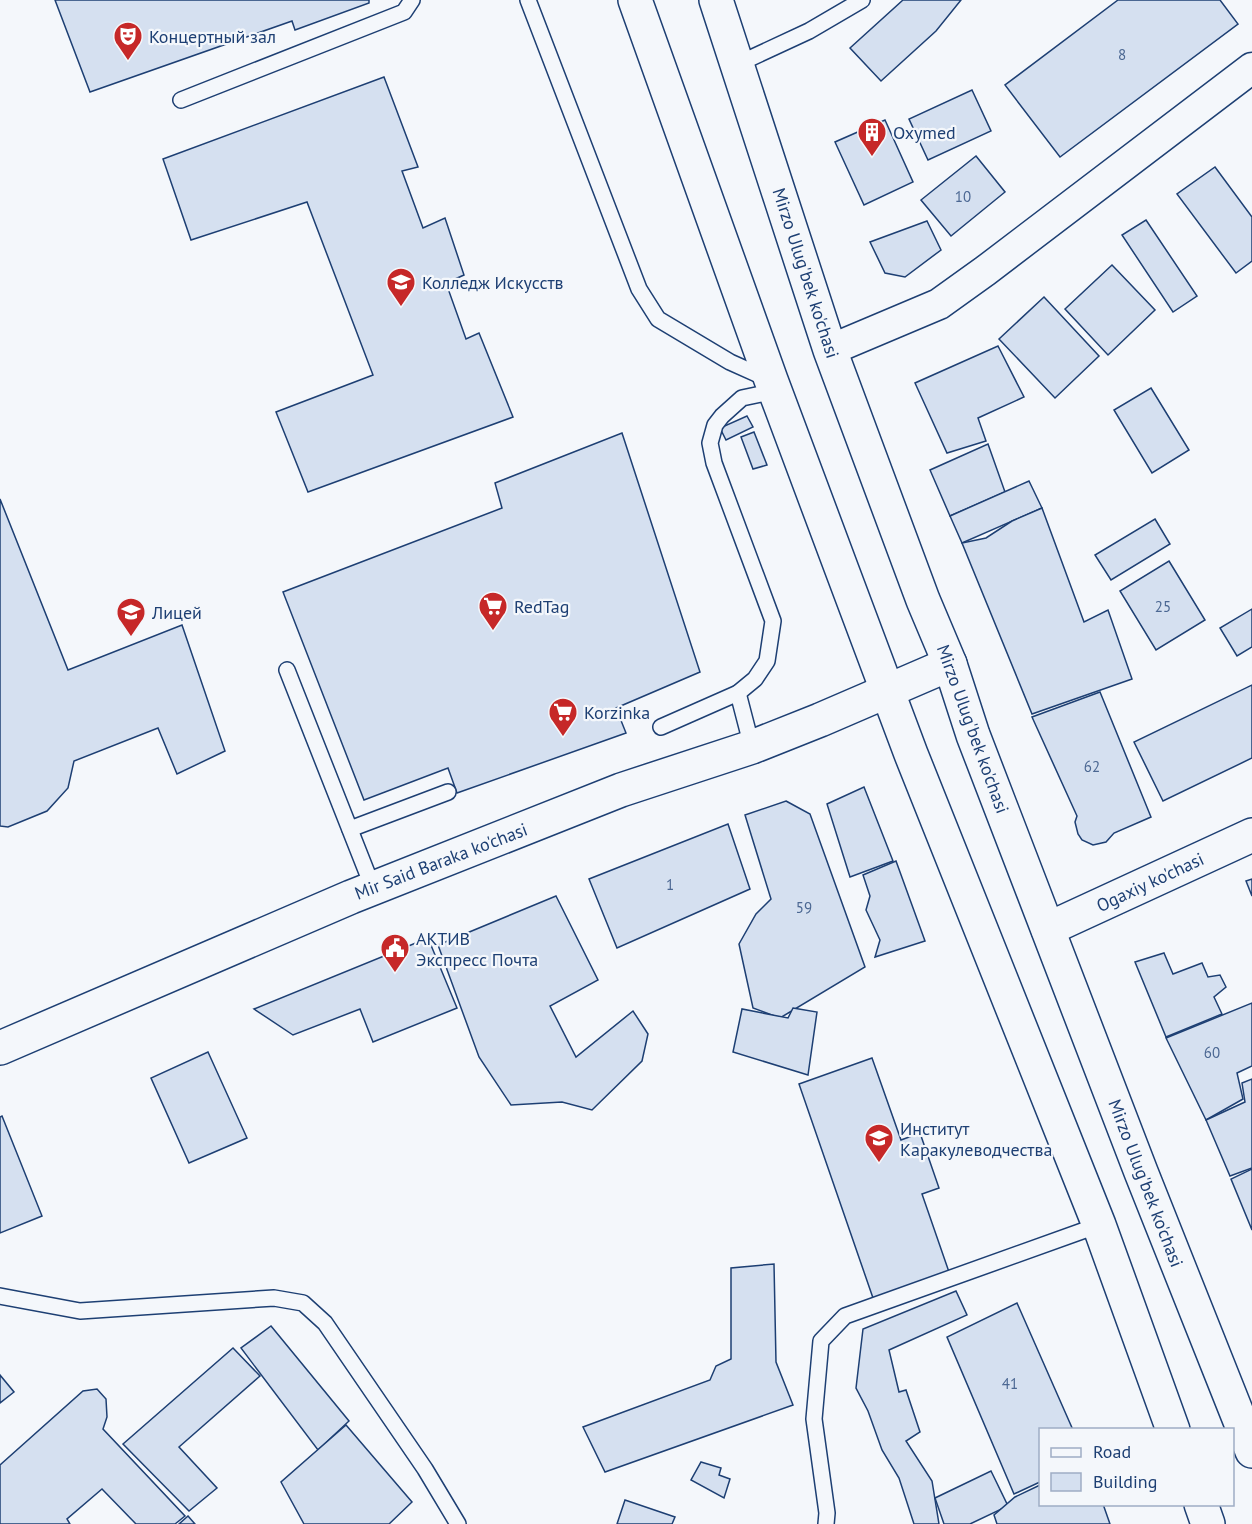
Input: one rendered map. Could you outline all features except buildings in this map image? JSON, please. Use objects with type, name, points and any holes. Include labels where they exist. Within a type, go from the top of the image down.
[{"type":"main road","points":[[635,0],[773,386],[916,765],[1099,1225],[1172,1428]]},
{"type":"main road","name":"Mirzo Ulug'bek ko'chasi","points":[[716,0],[830,350],[1141,1172],[1252,1451]]},
{"type":"main road","name":"Mir Said Baraka ko'chasi","points":[[0,1048],[373,888],[621,790],[752,747],[950,664]]},
{"type":"main road","name":"Ogaxiy ko'chasi","points":[[1048,928],[1252,835]]},
{"type":"main road","points":[[1201,1506],[1208,1524]]},
{"type":"street","points":[[830,350],[939,304],[985,272],[1252,68]]},
{"type":"lane","points":[[181,100],[404,12],[412,0]]},
{"type":"lane","points":[[528,0],[639,289],[658,319],[773,386]]},
{"type":"lane","points":[[738,64],[809,31],[862,0]]},
{"type":"lane","points":[[661,727],[738,693],[755,679],[767,661],[773,621],[714,463],[710,443],[715,425],[722,416],[742,398],[773,386]]},
{"type":"lane","points":[[287,670],[373,888]]},
{"type":"lane","points":[[738,693],[752,747]]},
{"type":"lane","points":[[350,829],[448,792]]},
{"type":"lane","points":[[826,1524],[827,1513],[814,1419],[821,1341],[845,1316],[1099,1225]]},
{"type":"lane","points":[[0,1296],[80,1311],[274,1298],[303,1303],[332,1332],[425,1469],[458,1524]]},
{"type":"place","name":"Концертный зал","points":[[128,62]]},
{"type":"place","name":"Oxymed","points":[[872,158]]},
{"type":"place","name":"Колледж Искусств","points":[[401,308]]},
{"type":"place","name":"RedTag","points":[[493,632]]},
{"type":"place","name":"Лицей","points":[[131,638]]},
{"type":"place","name":"Korzinka","points":[[563,738]]},
{"type":"place","name":"АКТИВ Экспресс Почта","points":[[395,974]]},
{"type":"place","name":"Институт Каракулеводчества","points":[[879,1164]]}]
